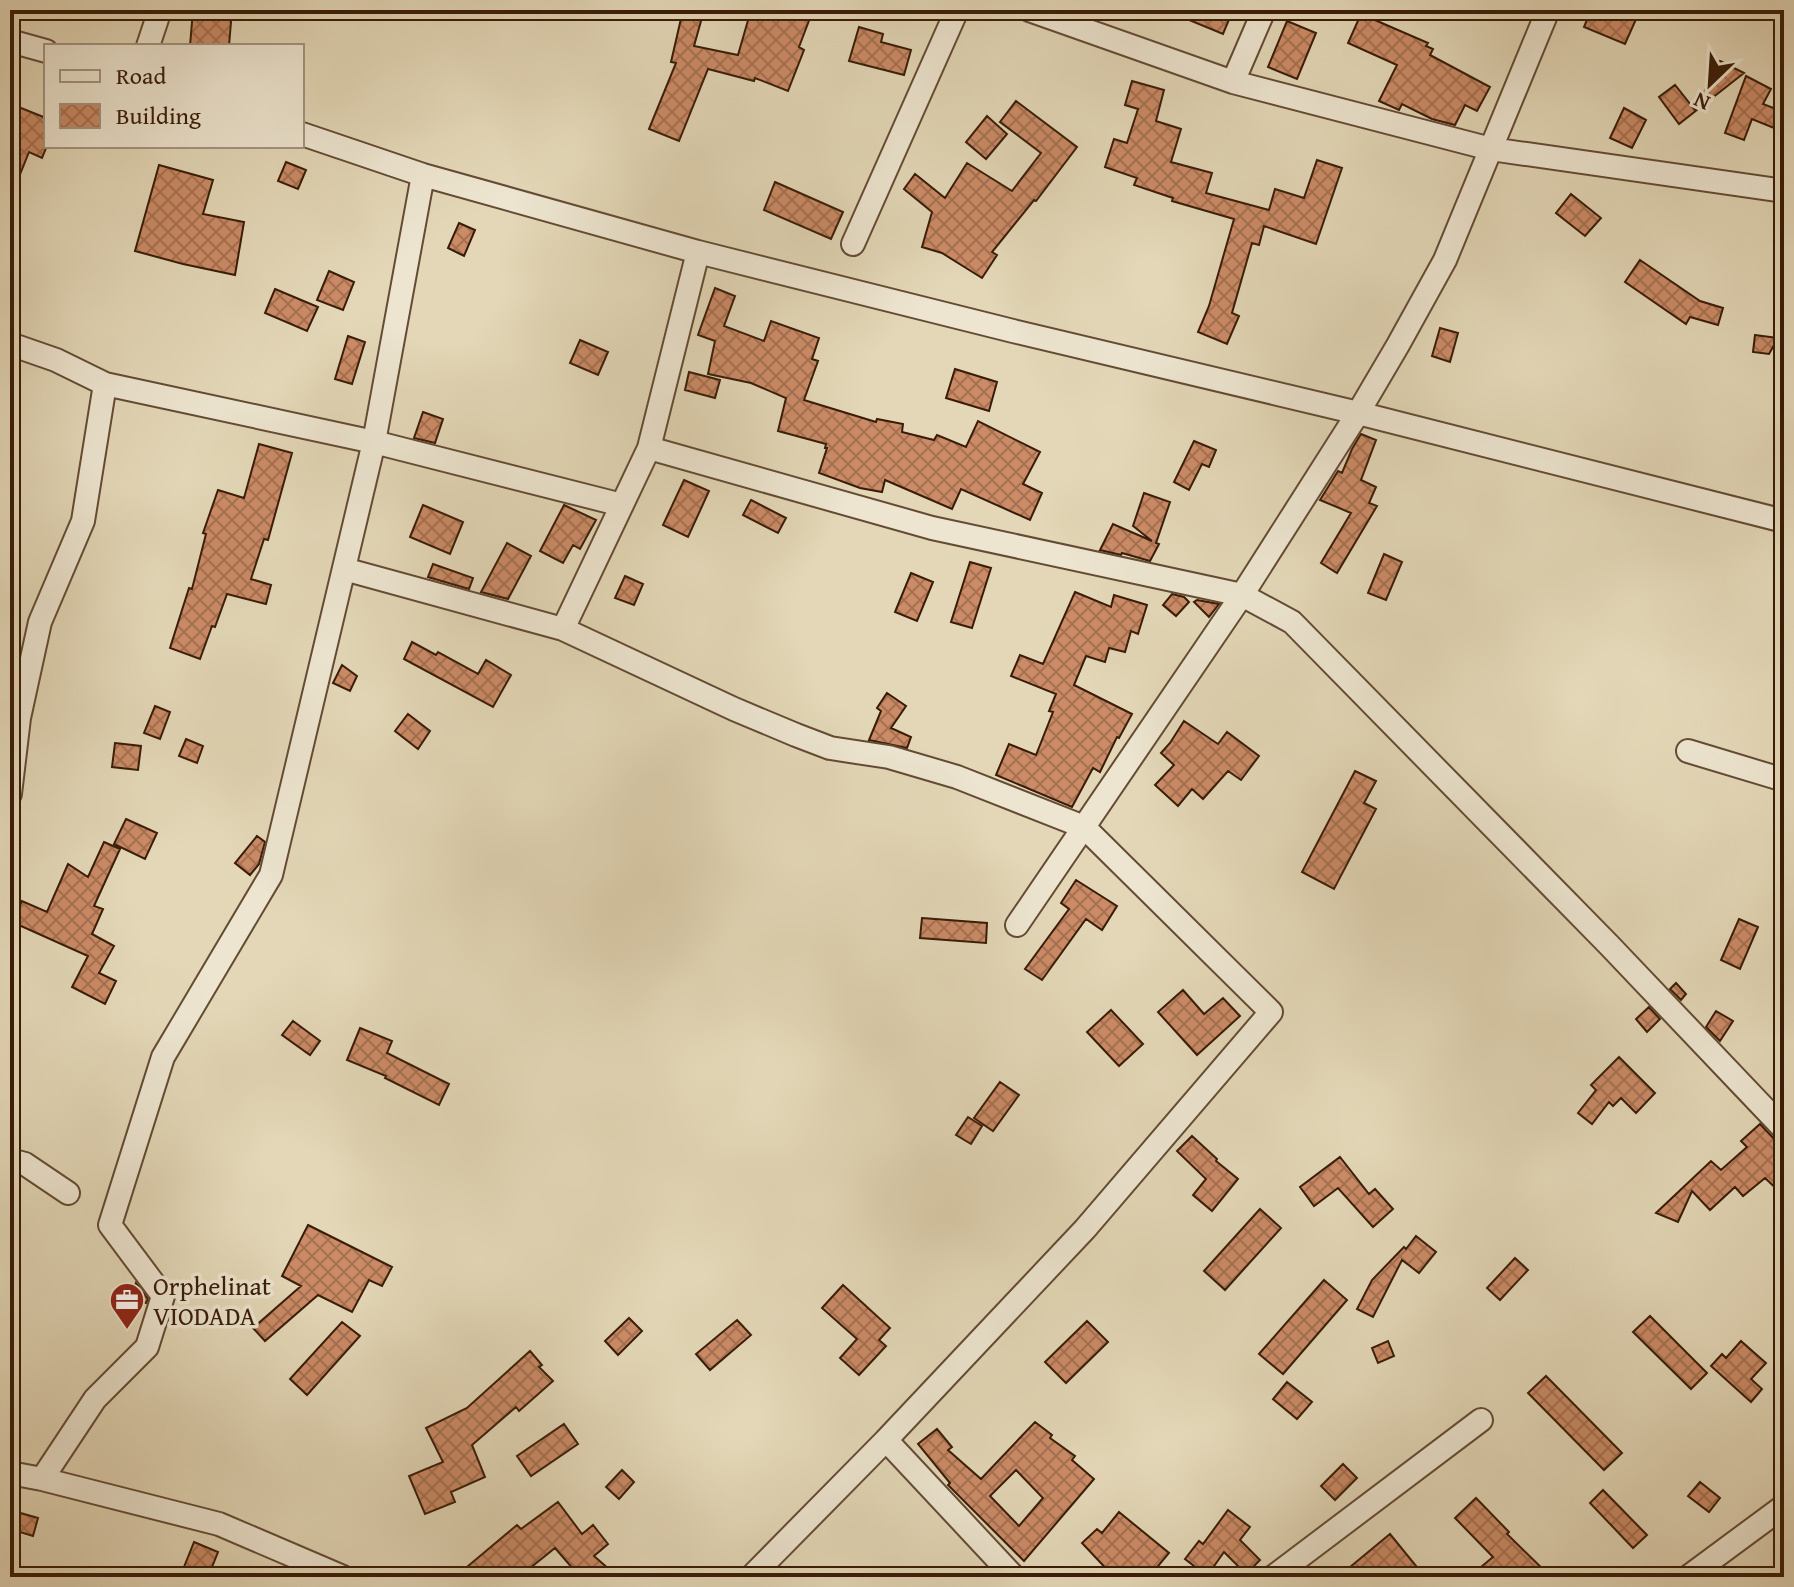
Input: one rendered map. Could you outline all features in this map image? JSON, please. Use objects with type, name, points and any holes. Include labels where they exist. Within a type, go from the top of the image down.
[{"type":"street","points":[[149,44],[160,10]]},
{"type":"street","points":[[853,244],[957,10]]},
{"type":"street","points":[[1029,10],[1233,82],[1491,149],[1784,191]]},
{"type":"street","points":[[1233,82],[1264,10]]},
{"type":"street","points":[[1017,925],[1242,595],[1358,413],[1445,260],[1548,10]]},
{"type":"street","points":[[10,41],[44,50]]},
{"type":"street","points":[[304,135],[423,175],[698,252],[1358,413],[1784,521]]},
{"type":"street","points":[[42,1479],[95,1399],[147,1347],[163,1296],[110,1225],[163,1057],[271,875],[374,442],[423,175]]},
{"type":"street","points":[[563,629],[649,448],[698,252]]},
{"type":"street","points":[[10,344],[56,360],[105,384],[374,442],[622,505]]},
{"type":"street","points":[[10,794],[19,718],[40,622],[83,521],[105,384]]},
{"type":"street","points":[[649,448],[932,528],[1242,595],[1292,622],[1609,945],[1784,1129]]},
{"type":"street","points":[[344,569],[563,629],[734,709],[830,748],[889,757],[957,777],[1084,827],[1271,1012],[1085,1229],[886,1440],[751,1577]]},
{"type":"street","points":[[1688,751],[1784,780]]},
{"type":"street","points":[[10,1160],[25,1164],[68,1193]]},
{"type":"street","points":[[1273,1577],[1481,1420]]},
{"type":"street","points":[[886,1440],[1014,1577]]},
{"type":"street","points":[[10,1473],[219,1524],[343,1577]]},
{"type":"street","points":[[1688,1577],[1781,1517]]},
{"type":"building","points":[[193,10],[232,10],[229,44],[190,44]]},
{"type":"building","points":[[683,10],[703,14],[694,46],[738,55],[751,10],[813,10],[799,47],[804,50],[788,91],[755,78],[754,81],[708,69],[679,141],[649,129],[676,63],[671,62]]},
{"type":"building","points":[[1165,10],[1233,10],[1223,34]]},
{"type":"building","points":[[1591,10],[1622,10],[1637,17],[1625,44],[1584,27]]},
{"type":"building","points":[[1361,14],[1428,43],[1426,46],[1433,49],[1430,55],[1490,87],[1477,111],[1465,105],[1455,125],[1432,119],[1402,104],[1399,110],[1379,101],[1397,65],[1348,43]]},
{"type":"building","points":[[1287,21],[1316,33],[1297,79],[1268,67]]},
{"type":"building","points":[[859,27],[883,34],[881,42],[911,50],[904,75],[849,61]]},
{"type":"building","points":[[1720,61],[1744,73],[1679,124],[1659,97],[1675,85],[1695,110]]},
{"type":"building","points":[[1746,76],[1771,89],[1763,104],[1784,112],[1784,132],[1752,119],[1744,140],[1725,133]]},
{"type":"building","points":[[1132,81],[1164,90],[1156,121],[1181,129],[1171,162],[1212,173],[1206,193],[1269,210],[1275,189],[1304,198],[1317,160],[1342,168],[1316,244],[1264,226],[1259,245],[1252,243],[1232,313],[1239,316],[1227,344],[1198,332],[1209,306],[1234,219],[1172,201],[1173,198],[1134,185],[1137,178],[1105,167],[1114,139],[1127,143],[1138,109],[1125,105]]},
{"type":"building","points":[[1016,101],[1077,147],[992,252],[997,255],[982,278],[942,253],[922,247],[932,212],[904,189],[915,174],[945,198],[967,163],[1012,191],[1041,153],[1000,122]]},
{"type":"building","points":[[16,106],[44,117],[46,148],[42,158],[29,152],[11,197],[10,121]]},
{"type":"building","points":[[1624,108],[1646,120],[1632,148],[1610,138]]},
{"type":"building","points":[[987,116],[1007,134],[986,159],[966,142]]},
{"type":"building","points":[[286,162],[306,170],[298,189],[278,181]]},
{"type":"building","points":[[159,165],[213,180],[203,214],[244,222],[235,275],[135,251]]},
{"type":"building","points":[[775,182],[843,212],[831,239],[764,210]]},
{"type":"building","points":[[1571,194],[1601,218],[1585,236],[1556,213]]},
{"type":"building","points":[[459,223],[475,230],[464,256],[448,248]]},
{"type":"building","points":[[1640,260],[1700,301],[1723,308],[1718,325],[1690,317],[1686,324],[1625,282]]},
{"type":"building","points":[[329,271],[354,282],[343,310],[317,300]]},
{"type":"building","points":[[715,288],[735,296],[724,326],[764,341],[771,321],[819,338],[812,359],[818,361],[804,400],[876,422],[877,419],[903,424],[902,432],[934,440],[937,435],[966,447],[978,421],[1040,452],[1023,484],[1042,493],[1030,520],[961,489],[952,509],[885,480],[882,492],[860,488],[819,473],[826,444],[778,431],[786,398],[751,383],[708,374],[715,341],[698,335]]},
{"type":"building","points":[[275,289],[318,307],[307,331],[265,313]]},
{"type":"building","points":[[1440,328],[1458,333],[1450,362],[1432,356]]},
{"type":"building","points":[[1755,335],[1778,338],[1769,354],[1753,352]]},
{"type":"building","points":[[348,336],[365,342],[352,384],[335,379]]},
{"type":"building","points":[[580,340],[608,352],[598,375],[570,363]]},
{"type":"building","points":[[955,369],[997,382],[989,411],[946,398]]},
{"type":"building","points":[[689,372],[720,380],[715,398],[685,390]]},
{"type":"building","points":[[423,412],[443,419],[435,443],[414,438]]},
{"type":"building","points":[[1361,434],[1376,440],[1361,480],[1376,487],[1369,503],[1377,506],[1337,573],[1321,563],[1351,513],[1320,500],[1338,471],[1342,473]]},
{"type":"building","points":[[1194,441],[1216,450],[1209,467],[1202,464],[1189,490],[1174,482]]},
{"type":"building","points":[[259,444],[292,453],[268,540],[264,539],[251,579],[271,585],[266,604],[227,594],[200,659],[170,648],[189,588],[192,589],[206,534],[203,533],[218,490],[244,498]]},
{"type":"building","points":[[684,480],[709,491],[688,537],[663,525]]},
{"type":"building","points":[[1144,493],[1170,502],[1156,543],[1159,544],[1150,561],[1100,550],[1113,524],[1152,541],[1133,526]]},
{"type":"building","points":[[751,500],[786,518],[778,533],[743,515]]},
{"type":"building","points":[[423,505],[463,522],[450,554],[410,537]]},
{"type":"building","points":[[564,505],[596,520],[580,549],[573,545],[563,563],[540,551]]},
{"type":"building","points":[[507,543],[531,556],[508,599],[481,592]]},
{"type":"building","points":[[1384,554],[1402,562],[1386,600],[1368,593]]},
{"type":"building","points":[[970,562],[991,568],[972,628],[951,622]]},
{"type":"building","points":[[433,564],[473,578],[469,589],[428,577]]},
{"type":"building","points":[[911,573],[933,582],[917,621],[895,612]]},
{"type":"building","points":[[625,576],[643,584],[634,605],[615,598]]},
{"type":"building","points":[[1075,592],[1111,607],[1114,595],[1147,605],[1138,634],[1131,631],[1125,652],[1109,648],[1105,662],[1086,656],[1074,685],[1132,714],[1100,772],[1093,768],[1072,807],[996,775],[1009,744],[1036,755],[1053,712],[1049,711],[1056,694],[1011,676],[1020,655],[1043,664]]},
{"type":"building","points":[[1172,594],[1189,602],[1176,616],[1163,605]]},
{"type":"building","points":[[1194,602],[1219,604],[1209,617]]},
{"type":"building","points":[[412,642],[478,674],[486,660],[511,675],[493,707],[404,659]]},
{"type":"building","points":[[342,665],[357,676],[350,691],[333,683]]},
{"type":"building","points":[[887,693],[906,706],[891,728],[911,737],[907,748],[869,740],[881,711],[877,708]]},
{"type":"building","points":[[155,706],[170,712],[160,739],[144,733]]},
{"type":"building","points":[[408,714],[430,731],[418,749],[395,731]]},
{"type":"building","points":[[1184,721],[1218,744],[1227,732],[1259,756],[1241,780],[1228,771],[1203,799],[1192,789],[1178,806],[1155,785],[1174,765],[1161,753]]},
{"type":"building","points":[[186,739],[203,746],[197,763],[179,756]]},
{"type":"building","points":[[115,743],[141,746],[138,770],[112,767]]},
{"type":"building","points":[[1355,771],[1376,781],[1364,803],[1376,809],[1334,889],[1302,872]]},
{"type":"building","points":[[126,819],[157,833],[145,859],[114,844]]},
{"type":"building","points":[[257,836],[265,842],[259,864],[250,875],[235,863]]},
{"type":"building","points":[[104,842],[120,849],[94,906],[103,909],[92,934],[114,946],[99,973],[116,981],[105,1004],[72,987],[88,956],[12,922],[22,901],[47,912],[68,864],[88,877]]},
{"type":"building","points":[[1076,880],[1117,906],[1102,930],[1086,919],[1042,980],[1025,969],[1069,909],[1061,903]]},
{"type":"building","points":[[922,918],[987,923],[986,943],[920,938]]},
{"type":"building","points":[[1739,919],[1758,927],[1740,969],[1721,960]]},
{"type":"building","points":[[1676,983],[1686,994],[1681,1000],[1670,989]]},
{"type":"building","points":[[1183,990],[1204,1014],[1223,998],[1240,1016],[1197,1055],[1158,1012]]},
{"type":"building","points":[[1649,1007],[1660,1019],[1647,1032],[1636,1019]]},
{"type":"building","points":[[1111,1010],[1143,1044],[1119,1066],[1087,1032]]},
{"type":"building","points":[[1716,1011],[1733,1021],[1720,1041],[1706,1027]]},
{"type":"building","points":[[293,1021],[320,1041],[310,1055],[282,1035]]},
{"type":"building","points":[[360,1028],[392,1041],[387,1053],[449,1084],[439,1105],[386,1076],[347,1060]]},
{"type":"building","points":[[1619,1057],[1655,1093],[1636,1113],[1621,1098],[1613,1106],[1609,1102],[1592,1124],[1578,1113],[1596,1090],[1591,1085]]},
{"type":"building","points":[[1000,1082],[1019,1095],[993,1131],[974,1118]]},
{"type":"building","points":[[968,1117],[982,1126],[971,1144],[956,1135]]},
{"type":"building","points":[[1760,1124],[1774,1139],[1784,1143],[1784,1196],[1765,1178],[1743,1196],[1735,1187],[1710,1210],[1692,1191],[1678,1222],[1656,1213],[1711,1161],[1721,1170],[1747,1147],[1741,1141]]},
{"type":"building","points":[[1192,1136],[1238,1179],[1212,1211],[1193,1195],[1206,1179],[1177,1151]]},
{"type":"building","points":[[1340,1157],[1369,1194],[1375,1189],[1393,1209],[1373,1227],[1338,1188],[1314,1206],[1300,1187]]},
{"type":"building","points":[[1260,1209],[1281,1228],[1225,1290],[1204,1271]]},
{"type":"building","points":[[308,1225],[392,1267],[382,1286],[369,1280],[352,1312],[318,1295],[265,1341],[253,1328],[301,1286],[282,1276]]},
{"type":"building","points":[[1416,1236],[1436,1252],[1419,1273],[1402,1260],[1373,1317],[1357,1309],[1372,1280]]},
{"type":"building","points":[[1515,1258],[1528,1270],[1500,1300],[1487,1288]]},
{"type":"building","points":[[1324,1280],[1347,1300],[1283,1374],[1259,1354]]},
{"type":"building","points":[[136,1283],[148,1299],[146,1303],[131,1298]]},
{"type":"building","points":[[843,1285],[890,1328],[879,1340],[886,1346],[859,1375],[840,1358],[857,1339],[822,1308]]},
{"type":"building","points":[[1650,1316],[1707,1373],[1691,1389],[1633,1332]]},
{"type":"building","points":[[629,1318],[642,1331],[618,1355],[605,1341]]},
{"type":"building","points":[[737,1320],[751,1335],[710,1370],[696,1354]]},
{"type":"building","points":[[1087,1321],[1108,1342],[1066,1383],[1045,1362]]},
{"type":"building","points":[[342,1322],[360,1336],[307,1395],[290,1379]]},
{"type":"building","points":[[1388,1341],[1394,1356],[1378,1363],[1372,1348]]},
{"type":"building","points":[[1741,1341],[1766,1363],[1751,1379],[1762,1389],[1751,1402],[1711,1366],[1722,1354],[1726,1358]]},
{"type":"building","points":[[530,1351],[542,1365],[539,1367],[553,1381],[519,1411],[516,1407],[472,1445],[485,1477],[451,1492],[455,1502],[425,1514],[409,1476],[443,1462],[426,1428],[467,1408]]},
{"type":"building","points":[[1546,1376],[1622,1453],[1604,1470],[1528,1393]]},
{"type":"building","points":[[1287,1382],[1312,1402],[1297,1419],[1273,1399]]},
{"type":"building","points":[[1035,1422],[1052,1435],[1050,1438],[1075,1456],[1072,1460],[1094,1479],[1024,1561],[948,1485],[950,1483],[918,1444],[937,1429],[952,1447],[948,1450],[981,1479]],"holes":[[[1016,1470],[1043,1498],[1019,1526],[990,1496]]]},
{"type":"building","points":[[564,1424],[578,1444],[531,1476],[517,1456]]},
{"type":"building","points":[[1343,1464],[1357,1478],[1335,1500],[1321,1486]]},
{"type":"building","points":[[622,1470],[634,1482],[619,1499],[606,1487]]},
{"type":"building","points":[[1700,1482],[1720,1498],[1709,1512],[1688,1496]]},
{"type":"building","points":[[1603,1490],[1647,1535],[1633,1548],[1590,1503]]},
{"type":"building","points":[[1476,1498],[1551,1577],[1469,1577],[1493,1557],[1455,1518]]},
{"type":"building","points":[[558,1502],[582,1534],[593,1525],[608,1544],[594,1556],[618,1577],[580,1577],[555,1548],[519,1577],[455,1577],[517,1525],[521,1529]]},
{"type":"building","points":[[10,1510],[38,1518],[33,1536],[10,1529]]},
{"type":"building","points":[[1228,1510],[1250,1527],[1240,1540],[1260,1560],[1246,1574],[1224,1552],[1207,1576],[1185,1559],[1199,1541],[1203,1544]]},
{"type":"building","points":[[1119,1512],[1169,1553],[1149,1577],[1114,1577],[1082,1543],[1097,1529],[1102,1533]]},
{"type":"building","points":[[1390,1534],[1425,1577],[1338,1577]]},
{"type":"building","points":[[194,1542],[218,1552],[208,1577],[180,1577]]},
{"type":"place","name":"Orphelinat VIODADA","points":[[127,1331]]}]
